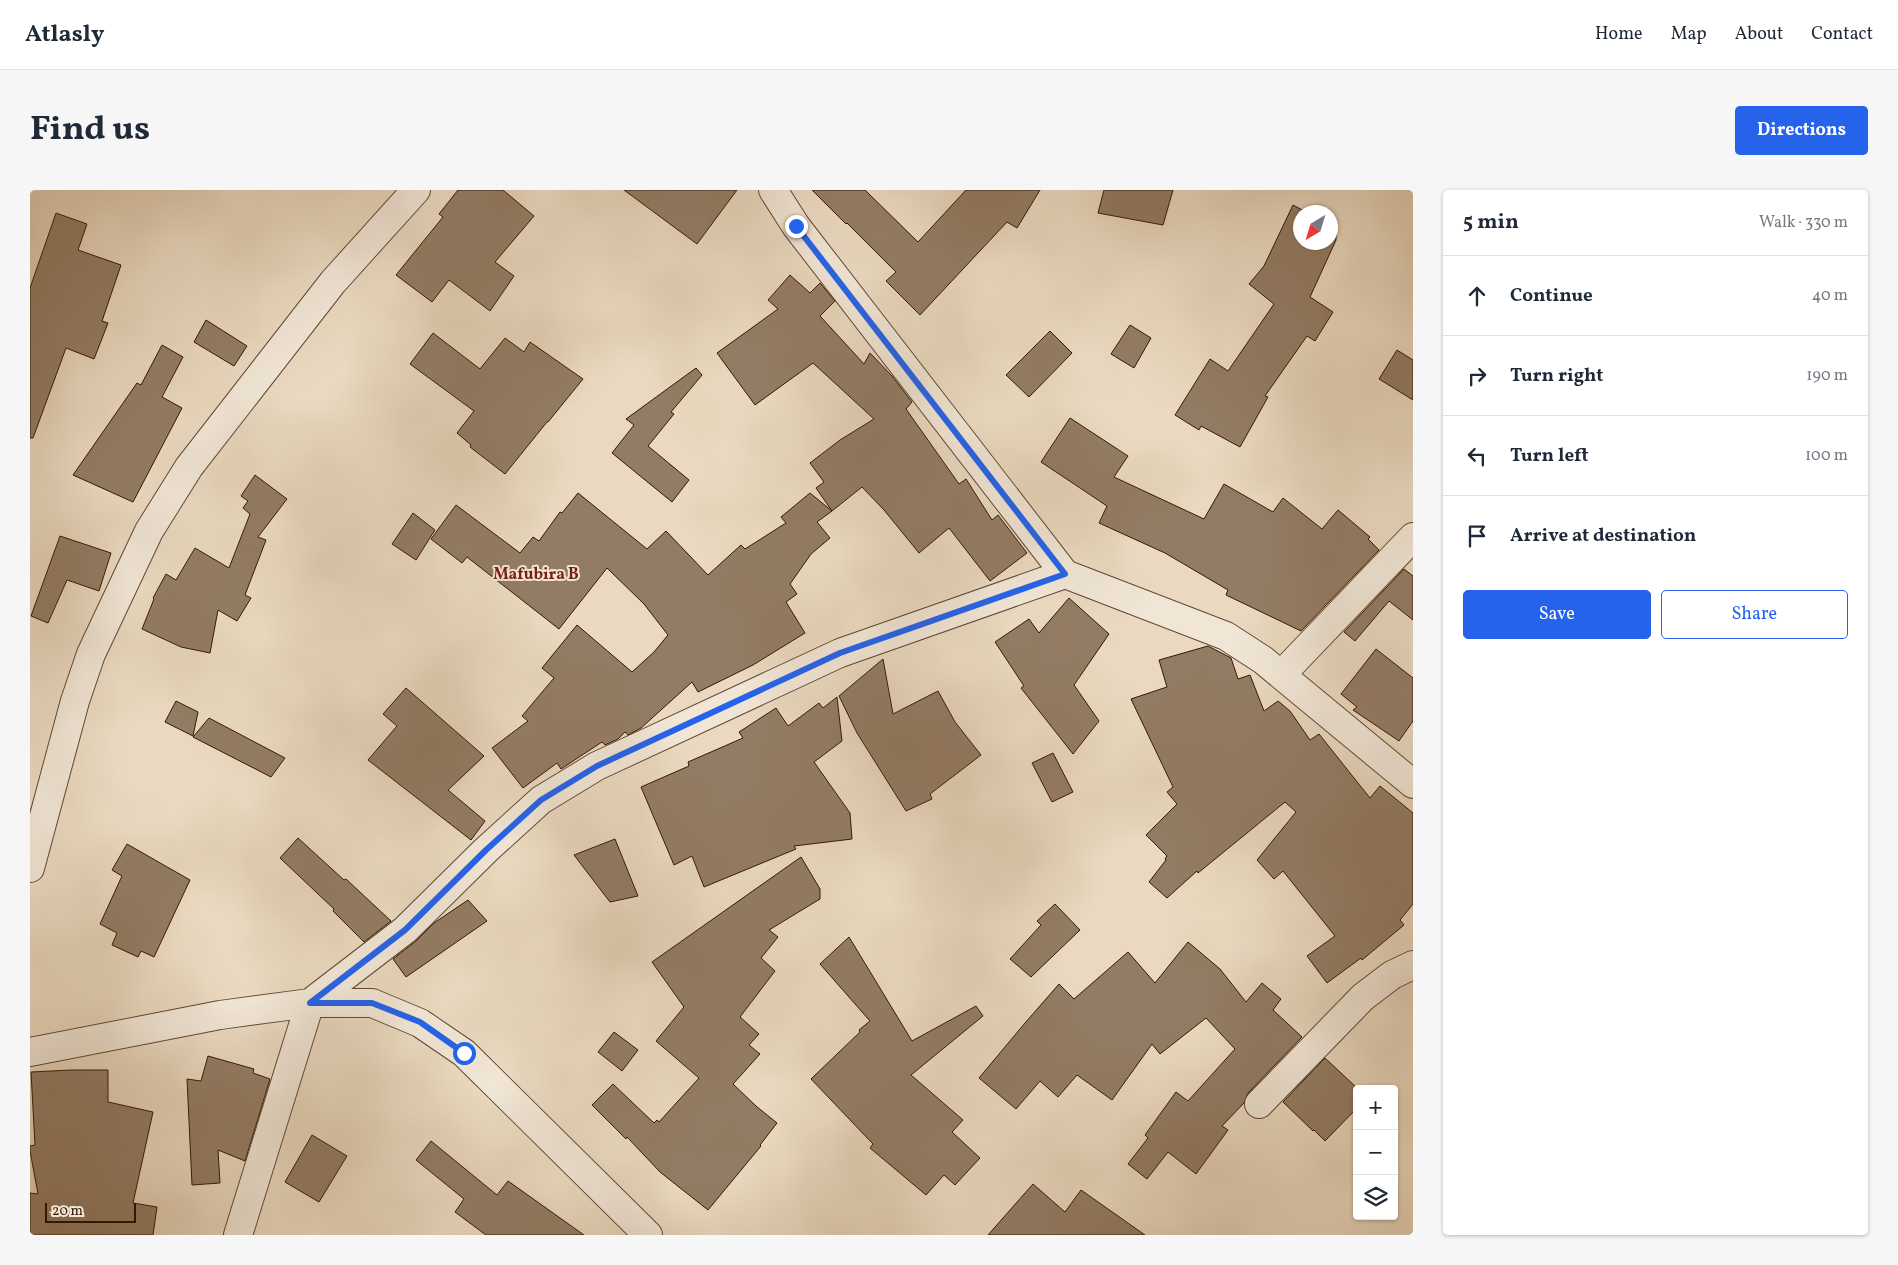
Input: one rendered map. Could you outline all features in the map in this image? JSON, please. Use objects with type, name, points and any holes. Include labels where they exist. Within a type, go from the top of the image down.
[{"type":"street","points":[[30,868],[75,701],[91,654],[149,531],[189,467],[333,282],[416,190]]},
{"type":"street","points":[[773,190],[796,226],[1065,574],[1226,636],[1263,660],[1413,784]]},
{"type":"street","points":[[1281,675],[1413,537]]},
{"type":"street","points":[[238,1235],[310,1003],[405,930],[486,850],[541,800],[597,766],[840,653],[1065,574]]},
{"type":"street","points":[[1259,1104],[1363,997],[1392,975],[1413,964]]},
{"type":"street","points":[[30,1052],[220,1015],[310,1003],[372,1003],[420,1022],[464,1053],[648,1235]]},
{"type":"building","points":[[458,190],[503,190],[534,216],[495,262],[514,276],[490,311],[449,280],[432,302],[396,275],[443,217],[439,214]]},
{"type":"building","points":[[624,190],[737,190],[697,244]]},
{"type":"building","points":[[812,190],[865,190],[918,242],[966,190],[1040,190],[1017,228],[1007,222],[920,315],[886,281],[896,272]]},
{"type":"building","points":[[1104,190],[1173,190],[1163,225],[1098,213]]},
{"type":"building","points":[[1293,205],[1293,250],[1331,250],[1310,297],[1333,312],[1315,341],[1307,336],[1265,396],[1268,397],[1240,447],[1201,426],[1199,430],[1175,415],[1210,359],[1228,371],[1274,304],[1249,284],[1264,266]]},
{"type":"building","points":[[56,213],[87,224],[78,250],[121,265],[102,321],[108,323],[94,359],[66,348],[33,438],[30,438],[30,288]]},
{"type":"building","points":[[790,275],[810,293],[820,283],[835,301],[820,316],[864,364],[870,353],[892,376],[912,402],[906,409],[959,484],[966,479],[992,520],[998,515],[1027,553],[990,581],[949,528],[919,553],[884,510],[862,487],[832,511],[816,488],[824,482],[810,463],[840,440],[874,419],[813,363],[755,405],[717,353],[778,309],[768,300]]},
{"type":"building","points":[[206,320],[247,346],[234,366],[194,342]]},
{"type":"building","points":[[1130,325],[1151,338],[1134,368],[1111,354]]},
{"type":"building","points":[[1050,331],[1072,353],[1029,397],[1006,375]]},
{"type":"building","points":[[433,333],[480,369],[505,338],[524,352],[530,342],[583,379],[505,474],[470,447],[471,445],[457,433],[474,411],[410,364]]},
{"type":"building","points":[[162,345],[183,357],[162,397],[182,408],[133,502],[73,475],[137,383],[141,385]]},
{"type":"building","points":[[1397,350],[1413,360],[1413,400],[1379,379]]},
{"type":"building","points":[[696,368],[702,375],[671,412],[674,414],[648,446],[689,480],[672,502],[612,453],[634,425],[626,419]]},
{"type":"building","points":[[1070,418],[1128,456],[1114,477],[1204,519],[1224,484],[1273,512],[1283,498],[1322,529],[1338,510],[1370,537],[1368,539],[1379,550],[1301,631],[1226,595],[1228,590],[1165,553],[1099,523],[1107,506],[1041,462]]},
{"type":"building","points":[[255,475],[287,499],[258,537],[266,540],[245,595],[251,598],[237,621],[218,610],[210,653],[181,647],[142,629],[153,598],[166,574],[176,580],[195,548],[229,568],[250,514],[243,508],[248,501],[241,496]]},
{"type":"building","points":[[578,493],[647,549],[666,531],[708,575],[741,545],[745,549],[786,523],[781,517],[810,493],[832,511],[817,522],[830,538],[811,554],[790,584],[797,594],[786,602],[805,633],[753,665],[698,692],[692,682],[641,728],[628,735],[625,732],[618,739],[605,745],[602,742],[561,769],[557,763],[523,788],[492,748],[528,721],[522,716],[554,678],[542,668],[577,625],[632,672],[654,652],[668,635],[644,604],[607,568],[559,629],[467,557],[462,563],[431,539],[456,505],[520,553],[533,537],[539,541],[560,512],[562,513]]},
{"type":"building","points":[[413,513],[435,530],[416,560],[392,544]]},
{"type":"building","points":[[60,536],[111,553],[99,591],[67,580],[48,623],[31,616]]},
{"type":"building","points":[[1404,569],[1413,576],[1413,620],[1389,601],[1355,641],[1344,632]]},
{"type":"building","points":[[1069,598],[1109,634],[1074,685],[1099,721],[1073,754],[1021,688],[1024,686],[995,642],[1029,619],[1039,633]]},
{"type":"building","points":[[1208,646],[1231,658],[1238,679],[1250,675],[1264,711],[1278,701],[1290,711],[1310,740],[1319,734],[1370,798],[1380,786],[1413,813],[1413,904],[1400,920],[1404,925],[1362,960],[1361,958],[1327,983],[1307,956],[1335,936],[1283,871],[1274,879],[1257,860],[1296,812],[1285,802],[1198,873],[1197,871],[1167,898],[1149,882],[1167,856],[1146,835],[1177,804],[1167,792],[1173,787],[1131,699],[1167,687],[1159,660]]},
{"type":"building","points":[[1376,649],[1413,678],[1413,721],[1399,741],[1353,710],[1357,707],[1341,694]]},
{"type":"building","points":[[883,659],[893,714],[938,691],[955,722],[981,755],[930,794],[932,799],[906,811],[857,733],[839,696]]},
{"type":"building","points":[[406,688],[484,756],[448,790],[485,821],[471,840],[368,760],[397,726],[383,714]]},
{"type":"building","points":[[837,697],[842,741],[814,762],[850,813],[852,839],[794,846],[796,849],[704,887],[692,856],[674,865],[641,787],[689,766],[688,762],[743,738],[739,732],[776,708],[788,726],[819,703],[823,708]]},
{"type":"building","points":[[176,701],[198,712],[193,736],[165,722]]},
{"type":"building","points":[[209,718],[285,758],[271,777],[193,737]]},
{"type":"building","points":[[1053,753],[1073,792],[1052,802],[1032,763]]},
{"type":"building","points":[[298,838],[391,921],[364,942],[333,911],[334,909],[280,858]]},
{"type":"building","points":[[615,839],[638,896],[610,902],[574,855]]},
{"type":"building","points":[[127,844],[190,880],[154,957],[141,951],[138,957],[112,945],[117,933],[100,924],[122,876],[112,870]]},
{"type":"building","points":[[801,857],[820,889],[820,899],[769,930],[778,937],[761,958],[775,971],[740,1017],[759,1034],[749,1045],[760,1054],[733,1084],[777,1123],[761,1146],[708,1210],[660,1172],[627,1137],[626,1139],[592,1105],[613,1084],[654,1123],[657,1120],[659,1122],[699,1078],[656,1041],[684,1007],[652,962]]},
{"type":"building","points":[[468,900],[487,921],[406,977],[393,959],[416,941],[434,923]]},
{"type":"building","points":[[1055,904],[1080,930],[1031,977],[1010,959],[1041,925],[1037,921]]},
{"type":"building","points":[[849,937],[912,1041],[976,1006],[983,1016],[911,1075],[963,1120],[952,1132],[980,1158],[955,1185],[944,1175],[926,1195],[870,1148],[873,1144],[811,1079],[870,1021],[820,964]]},
{"type":"building","points":[[1188,942],[1220,969],[1246,1002],[1262,983],[1281,999],[1273,1010],[1302,1037],[1248,1093],[1244,1103],[1222,1126],[1228,1130],[1196,1174],[1168,1152],[1147,1179],[1128,1164],[1148,1138],[1145,1135],[1176,1092],[1188,1101],[1235,1049],[1206,1018],[1160,1054],[1152,1044],[1112,1100],[1077,1075],[1058,1097],[1040,1081],[1016,1109],[979,1078],[1059,984],[1074,999],[1128,952],[1155,983]]},
{"type":"building","points":[[614,1032],[638,1050],[622,1071],[598,1052]]},
{"type":"building","points":[[208,1056],[254,1069],[253,1073],[270,1079],[245,1161],[218,1150],[220,1183],[192,1185],[187,1079],[201,1081]]},
{"type":"building","points":[[1325,1058],[1354,1085],[1353,1112],[1325,1141],[1283,1102]]},
{"type":"building","points":[[108,1070],[108,1102],[153,1112],[133,1203],[157,1207],[153,1235],[30,1235],[30,1193],[38,1194],[30,1151],[30,1146],[35,1145],[31,1072]]},
{"type":"building","points":[[312,1135],[347,1156],[319,1202],[285,1182]]},
{"type":"building","points":[[431,1141],[497,1195],[508,1181],[584,1235],[486,1235],[455,1212],[464,1199],[416,1160]]},
{"type":"building","points":[[1033,1184],[1065,1212],[1081,1190],[1145,1235],[988,1235]]},
{"type":"district","name":"Mafubira B","points":[[536,573]]},
{"type":"route","points":[[464,1053],[420,1022],[372,1003],[310,1003],[405,930],[486,850],[541,800],[597,766],[840,653],[983,601],[1065,574],[796,226]]}]
